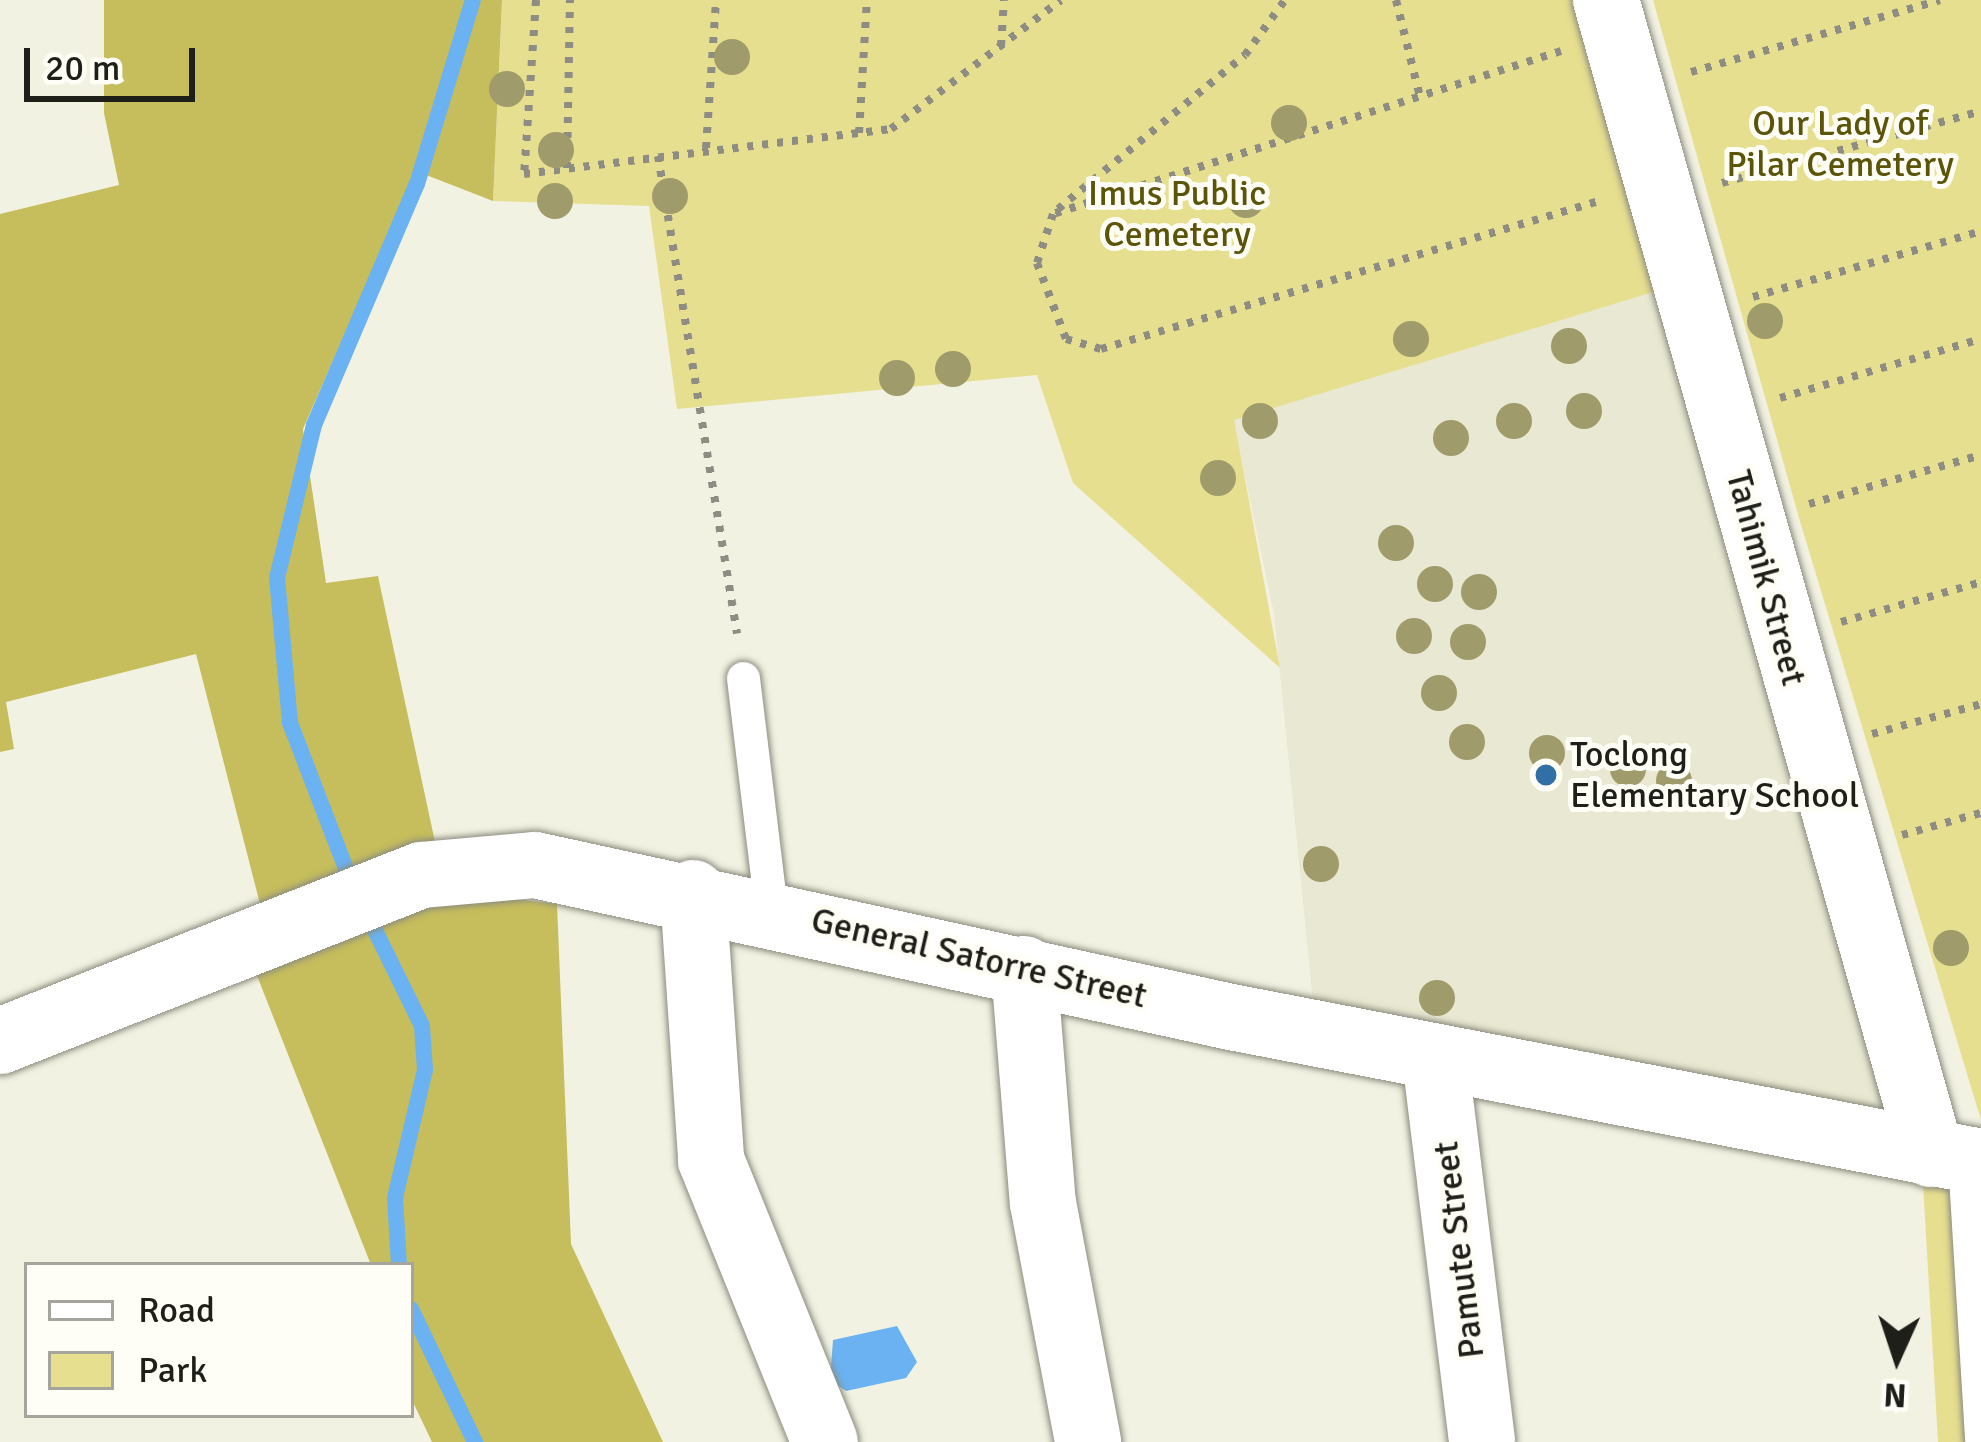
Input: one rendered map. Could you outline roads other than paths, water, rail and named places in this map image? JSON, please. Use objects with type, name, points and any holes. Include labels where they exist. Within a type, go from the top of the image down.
[{"type":"street","name":"Tahimik Street","points":[[1618,41],[1843,851],[1958,1158]]},
{"type":"street","name":"General Satorre Street","points":[[0,1041],[276,925],[422,875],[535,865],[771,909],[1435,1058],[1958,1158]]},
{"type":"street","points":[[693,893],[712,1160],[825,1442]]},
{"type":"street","points":[[1024,969],[1043,1203],[1088,1442]]},
{"type":"street","name":"Pamute Street","points":[[1435,1058],[1482,1442]]},
{"type":"lane","points":[[743,678],[771,909]]},
{"type":"lane","points":[[1958,1158],[1981,1440]]},
{"type":"water","points":[[897,1326],[917,1362],[906,1378],[846,1391],[830,1380],[833,1340]]},
{"type":"waterway","points":[[353,887],[290,723],[277,578],[314,425],[417,184],[473,0]]},
{"type":"waterway","points":[[365,910],[422,1026],[425,1070],[395,1198],[399,1262]]},
{"type":"waterway","points":[[414,1315],[475,1442]]},
{"type":"place","name":"Toclong Elementary School","points":[[1546,775]]},
{"type":"park label","name":"Our Lady of Pilar Cemetery","points":[[1840,144]]},
{"type":"park label","name":"Imus Public Cemetery","points":[[1177,214]]}]
